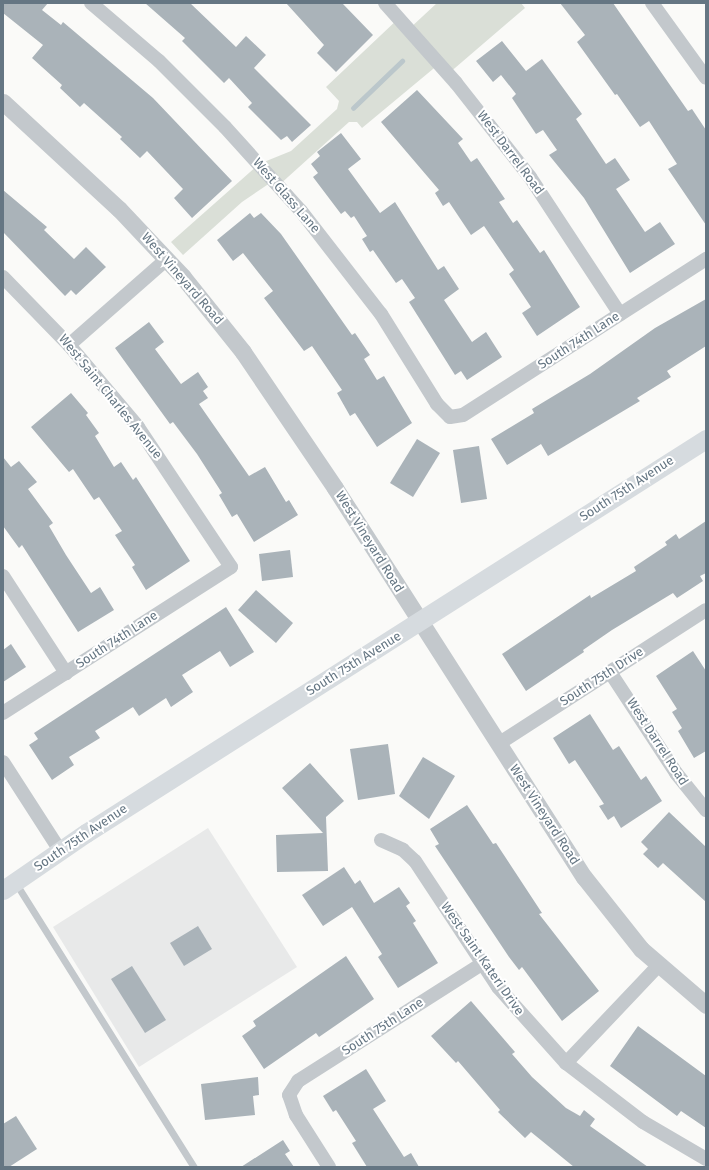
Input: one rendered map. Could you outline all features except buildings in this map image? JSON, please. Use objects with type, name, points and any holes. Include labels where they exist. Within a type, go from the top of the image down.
[{"type":"main road","name":"South 75th Avenue","points":[[9,886],[61,852],[86,833],[419,623],[706,439]]},
{"type":"street","name":"West Glass Lane","points":[[91,3],[159,61],[225,127],[301,211],[381,314],[438,404],[450,417]]},
{"type":"street","name":"West Darrel Road","points":[[385,3],[456,83],[530,177],[620,314]]},
{"type":"street","points":[[652,3],[706,78]]},
{"type":"street","name":"West Vineyard Road","points":[[3,102],[86,175],[167,259],[266,384],[584,877],[627,934],[658,966],[706,1005]]},
{"type":"street","points":[[69,345],[167,259]]},
{"type":"street","name":"South 74th Lane","points":[[450,417],[463,415],[706,259]]},
{"type":"street","name":"West Saint Charles Avenue","points":[[3,277],[69,345],[138,427],[230,567]]},
{"type":"street","name":"South 74th Lane","points":[[3,713],[230,567]]},
{"type":"street","points":[[3,576],[66,673]]},
{"type":"street","name":"South 75th Drive","points":[[498,744],[706,610]]},
{"type":"street","name":"West Darrel Road","points":[[610,672],[676,773],[706,810]]},
{"type":"street","points":[[3,762],[61,852]]},
{"type":"street","name":"West Saint Kateri Drive","points":[[381,840],[403,850],[415,862],[482,964],[530,1026],[566,1063],[642,1122],[706,1159]]},
{"type":"street","name":"South 75th Lane","points":[[329,1167],[296,1115],[289,1095],[298,1081],[482,964]]},
{"type":"street","points":[[566,1063],[658,966]]},
{"type":"lane","points":[[9,886],[194,1167]]},
{"type":"shaded area","points":[[437,3],[521,3],[525,8],[448,74],[439,64],[362,128],[357,122],[349,122],[278,186],[273,181],[242,202],[183,255],[171,242],[259,164],[291,151],[337,109],[339,101],[326,87],[399,18],[409,29]]},
{"type":"shaded area","points":[[208,828],[297,967],[139,1067],[53,927]]},
{"type":"waterway","points":[[353,108],[402,61]]}]
